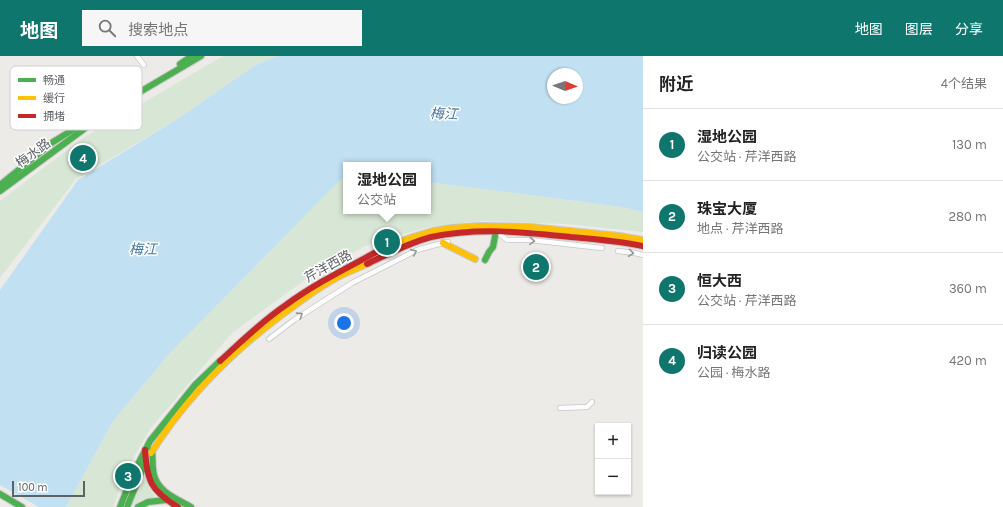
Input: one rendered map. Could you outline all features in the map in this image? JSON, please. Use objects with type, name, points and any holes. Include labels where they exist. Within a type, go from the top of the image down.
[{"type":"main road","name":"梅水路","points":[[142,87],[192,56]]},
{"type":"main road","name":"梅水路","points":[[142,91],[201,56]]},
{"type":"main road","name":"梅水路","points":[[0,185],[53,142],[72,130]]},
{"type":"main road","name":"梅水路","points":[[0,191],[83,130]]},
{"type":"main road","name":"芹洋西路","points":[[149,450],[150,441],[195,385],[248,335],[285,305],[304,292],[326,279],[398,243],[433,231],[480,226],[530,227],[619,236],[643,240]]},
{"type":"main road","name":"芹洋西路","points":[[120,507],[134,472],[176,415],[205,382],[238,351],[286,311],[332,281],[401,248],[419,241],[453,233],[496,231],[532,232],[617,241],[643,246]]},
{"type":"main road","points":[[485,260],[493,247],[496,231]]},
{"type":"main road","points":[[446,243],[475,260]]},
{"type":"main road","points":[[127,507],[149,450]]},
{"type":"main road","points":[[149,450],[156,482],[161,489],[191,507]]},
{"type":"main road","points":[[146,461],[150,482],[155,490],[166,500],[178,507]]},
{"type":"main road","points":[[0,494],[22,507]]},
{"type":"main road","points":[[138,507],[141,504],[152,500],[166,500]]},
{"type":"street","points":[[137,56],[144,65]]},
{"type":"street","points":[[496,231],[507,240],[530,240],[602,248]]},
{"type":"street","points":[[269,339],[294,320],[352,282],[417,250],[446,243]]},
{"type":"street","points":[[618,251],[643,255]]},
{"type":"street","points":[[560,408],[587,407],[592,402]]},
{"type":"green space","points":[[223,56],[278,56],[254,66],[179,118],[76,179],[0,278],[0,201],[83,138],[97,130],[142,130],[142,103]]},
{"type":"green space","points":[[341,178],[343,178],[343,214],[431,214],[431,182],[622,207],[643,212],[643,232],[566,224],[483,221],[429,227],[371,243],[309,277],[232,333],[150,429],[126,471],[113,507],[66,507],[113,421],[169,354]]},
{"type":"green space","points":[[145,476],[148,486],[155,497],[143,500],[131,507]]},
{"type":"water","name":"梅江","points":[[278,56],[643,56],[643,212],[622,207],[431,182],[431,162],[343,162],[343,179],[341,179],[169,354],[113,421],[66,507],[0,507],[0,290],[78,180],[179,118],[254,66]]},
{"type":"pier","points":[[0,485],[39,507],[0,507]]},
{"type":"traffic: fast","points":[[180,64],[192,56]]},
{"type":"traffic: fast","points":[[142,91],[201,56]]},
{"type":"traffic: fast","points":[[0,185],[53,142],[73,130]]},
{"type":"traffic: fast","points":[[0,191],[83,130]]},
{"type":"traffic: fast","points":[[485,260],[493,247],[496,231]]},
{"type":"traffic: fast","points":[[120,507],[134,472],[150,441],[195,385],[220,361]]},
{"type":"traffic: fast","points":[[152,450],[153,469],[156,481],[174,498],[191,507]]},
{"type":"traffic: fast","points":[[127,507],[146,461]]},
{"type":"traffic: fast","points":[[0,494],[22,507]]},
{"type":"traffic: fast","points":[[138,507],[148,502],[166,500]]},
{"type":"traffic: slow","points":[[389,246],[433,231],[480,226],[530,227],[619,236],[643,240]]},
{"type":"traffic: slow","points":[[443,243],[475,259]]},
{"type":"traffic: slow","points":[[151,453],[178,414],[210,378],[261,331],[318,289],[340,276],[367,264]]},
{"type":"traffic: jam","points":[[367,264],[423,239],[466,232],[501,231],[536,233],[607,240],[643,246]]},
{"type":"traffic: jam","points":[[220,361],[260,325],[297,297],[389,246]]},
{"type":"traffic: jam","points":[[145,450],[147,470],[152,484],[162,496],[178,507]]},
{"type":"place","name":"归读公园","points":[[83,158]]},
{"type":"place","name":"湿地公园","points":[[387,242]]},
{"type":"place","name":"珠宝大厦","points":[[536,267]]},
{"type":"place","name":"恒大西","points":[[128,476]]}]
